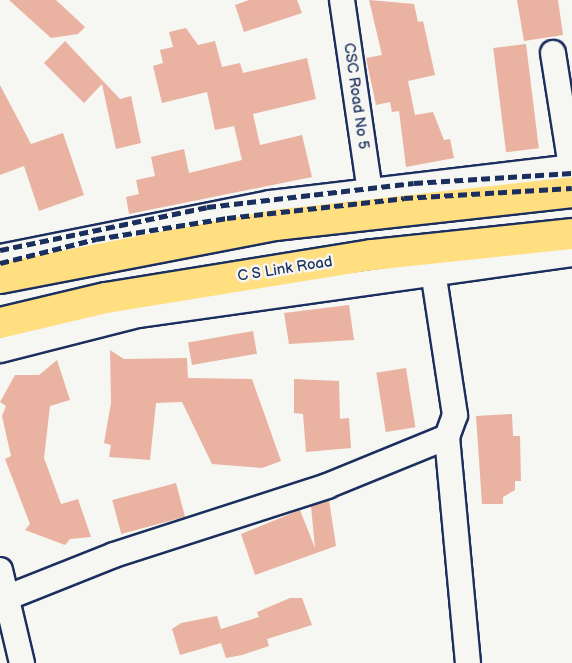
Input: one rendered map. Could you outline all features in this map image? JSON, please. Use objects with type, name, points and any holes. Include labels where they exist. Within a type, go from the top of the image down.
[{"type":"main road","points":[[0,278],[275,225],[572,175]]},
{"type":"main road","name":"C S Link Road","points":[[0,323],[106,298],[372,255],[572,234]]},
{"type":"street","name":"CSC Road No 5","points":[[342,0],[370,192]]},
{"type":"street","points":[[0,257],[270,203],[572,175],[553,53]]},
{"type":"street","points":[[0,350],[138,315],[572,254]]},
{"type":"street","points":[[433,272],[455,415],[447,437],[468,663]]},
{"type":"street","points":[[6,611],[114,555],[327,486],[447,437]]},
{"type":"street","points":[[0,570],[6,611],[22,663]]},
{"type":"building","points":[[9,0],[56,0],[85,27],[78,34],[51,38]]},
{"type":"building","points":[[249,0],[297,0],[302,13],[244,32],[235,5]]},
{"type":"building","points":[[369,0],[414,4],[418,22],[423,21],[435,75],[408,81],[415,115],[433,112],[444,140],[450,139],[454,158],[406,167],[399,111],[392,112],[390,102],[376,105],[366,58],[382,55]]},
{"type":"building","points":[[517,0],[558,0],[563,35],[524,41]]},
{"type":"building","points":[[186,28],[198,45],[215,41],[222,67],[240,63],[243,73],[307,58],[316,99],[253,114],[260,145],[302,135],[312,177],[129,214],[126,197],[139,194],[136,180],[155,176],[151,157],[184,149],[189,173],[242,160],[234,126],[215,130],[207,92],[162,103],[153,66],[163,63],[160,50],[173,47],[169,32]]},
{"type":"building","points":[[65,41],[120,99],[131,96],[141,143],[116,149],[102,84],[84,103],[44,63]]},
{"type":"building","points":[[526,44],[539,148],[506,152],[493,48]]},
{"type":"building","points":[[0,85],[31,144],[63,133],[84,195],[39,211],[24,166],[0,175]]},
{"type":"building","points":[[349,305],[354,340],[289,344],[284,313]]},
{"type":"building","points":[[253,331],[257,354],[192,365],[188,342]]},
{"type":"building","points":[[110,350],[124,359],[187,358],[188,378],[252,379],[281,461],[262,468],[212,464],[182,402],[156,403],[150,460],[109,457],[111,445],[104,443],[111,403]]},
{"type":"building","points":[[57,360],[70,400],[50,406],[44,458],[61,504],[78,499],[91,537],[70,539],[65,545],[25,530],[30,524],[5,459],[11,456],[2,416],[6,406],[0,402],[15,375],[39,375]]},
{"type":"building","points":[[406,368],[415,427],[386,432],[376,373]]},
{"type":"building","points":[[294,379],[339,381],[340,419],[349,418],[351,448],[306,452],[303,414],[294,413]]},
{"type":"building","points":[[512,414],[513,436],[520,436],[521,481],[515,481],[515,490],[503,497],[503,504],[482,504],[476,416]]},
{"type":"building","points":[[176,483],[185,517],[121,534],[112,500]]},
{"type":"building","points":[[329,500],[336,546],[255,575],[241,534],[300,510],[315,548],[311,506]]},
{"type":"building","points":[[290,598],[302,598],[312,625],[267,639],[269,646],[242,655],[226,658],[221,643],[180,655],[172,629],[181,623],[217,616],[221,629],[259,617],[257,612]]},
{"type":"railway","points":[[0,250],[207,207],[414,183],[572,173]]},
{"type":"railway","points":[[0,263],[96,239],[227,218],[404,198],[572,188]]}]
